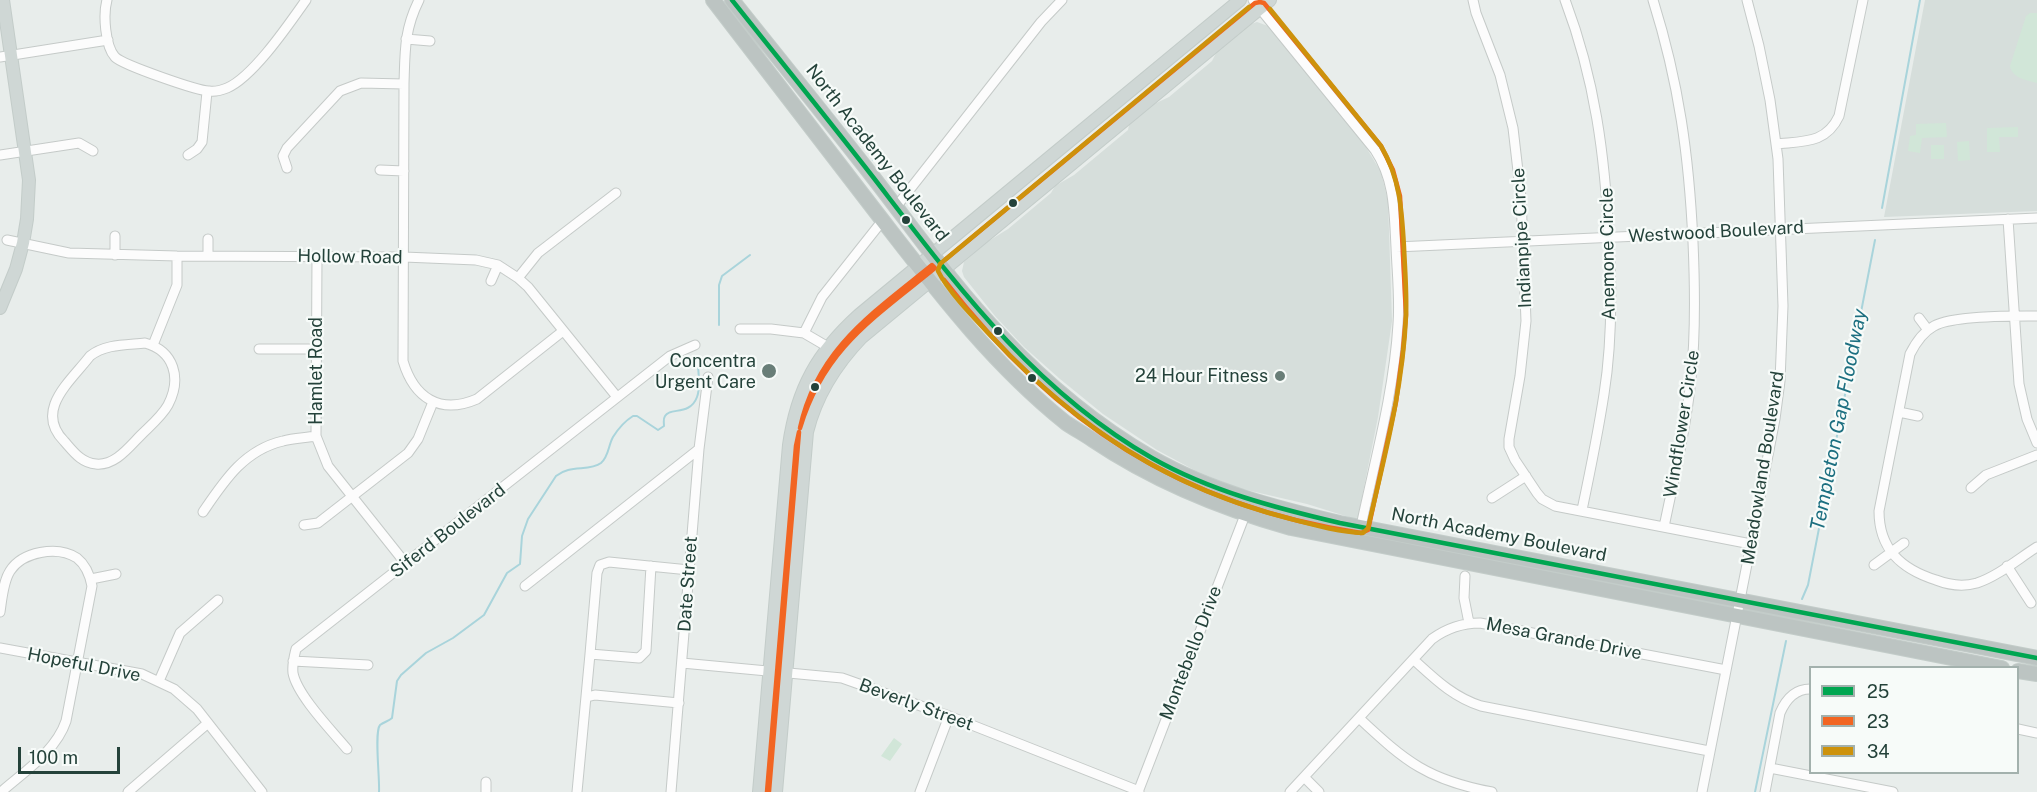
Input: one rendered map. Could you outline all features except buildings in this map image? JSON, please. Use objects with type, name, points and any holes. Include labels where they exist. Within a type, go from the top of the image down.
[{"type":"highway","name":"North Academy Boulevard","points":[[713,0],[918,267],[984,347],[1014,377],[1068,424],[1133,465],[1181,489],[1245,515],[1326,535],[1992,666]]},
{"type":"highway","name":"North Academy Boulevard","points":[[738,2],[945,270],[1000,336],[1079,407],[1152,458],[1245,498],[1300,514],[2037,657]]},
{"type":"highway","points":[[1181,489],[1195,487],[1236,502],[1245,498]]},
{"type":"highway","points":[[1245,515],[1262,512],[1366,535],[1383,531]]},
{"type":"highway","points":[[2019,670],[2037,674]]},
{"type":"main road","points":[[0,308],[23,243],[28,196],[26,150],[6,57],[3,0]]},
{"type":"main road","points":[[759,792],[793,419],[807,379],[828,347],[859,315],[1240,0]]},
{"type":"main road","points":[[776,792],[807,432],[822,392],[851,348],[1256,4],[1270,0]]},
{"type":"main road","points":[[807,432],[802,421],[814,386],[828,361],[830,354],[828,347]]},
{"type":"main road","points":[[783,519],[789,530],[797,535]]},
{"type":"street","points":[[107,0],[105,15],[108,40],[116,58],[129,66],[207,92],[227,88],[244,77],[278,39],[306,0]]},
{"type":"street","points":[[419,0],[410,20],[406,39],[404,84],[403,361],[412,384],[434,402],[450,406],[463,405],[477,399],[564,331]]},
{"type":"street","points":[[896,207],[1041,22],[1062,0]]},
{"type":"street","name":"Indianpipe Circle","points":[[1473,0],[1476,14],[1500,75],[1513,128],[1519,177],[1524,241],[1526,321],[1520,376],[1509,438],[1511,453],[1542,498],[1555,506],[1751,544]]},
{"type":"street","name":"Anemone Circle","points":[[1565,0],[1588,73],[1598,118],[1605,166],[1609,237],[1608,362],[1582,510]]},
{"type":"street","name":"Windflower Circle","points":[[1653,0],[1674,74],[1684,130],[1693,233],[1695,308],[1691,380],[1685,423],[1664,527]]},
{"type":"street","name":"Meadowland Boulevard","points":[[1702,792],[1775,419],[1780,381],[1783,306],[1776,144],[1763,66],[1746,0]]},
{"type":"street","points":[[1776,144],[1824,136],[1835,124],[1839,116],[1863,0]]},
{"type":"street","points":[[1256,4],[1382,162],[1393,197],[1399,304],[1397,340],[1361,526]]},
{"type":"street","points":[[406,39],[430,42]]},
{"type":"street","points":[[6,57],[108,40]]},
{"type":"street","points":[[287,168],[284,156],[287,148],[340,91],[361,83],[404,84]]},
{"type":"street","points":[[188,155],[202,142],[207,92]]},
{"type":"street","points":[[0,155],[79,143],[93,151]]},
{"type":"street","points":[[380,170],[404,171]]},
{"type":"street","points":[[518,278],[538,253],[616,193]]},
{"type":"street","name":"Westwood Boulevard","points":[[1396,247],[2037,218]]},
{"type":"street","points":[[2008,219],[2014,316],[2014,385],[2037,443]]},
{"type":"street","points":[[804,333],[822,297],[883,220]]},
{"type":"street","points":[[1927,222],[1927,234]]},
{"type":"street","points":[[115,236],[115,255]]},
{"type":"street","name":"Hollow Road","points":[[7,240],[69,253],[404,257],[476,260],[498,265],[528,287],[617,397]]},
{"type":"street","points":[[208,240],[208,256]]},
{"type":"street","points":[[153,345],[177,285],[177,256]]},
{"type":"street","name":"Hamlet Road","points":[[317,256],[316,436],[328,466],[406,564]]},
{"type":"street","points":[[491,281],[498,265]]},
{"type":"street","points":[[2037,316],[1952,320],[1936,325],[1915,344],[1911,354],[1879,511],[1881,533],[1892,552],[1907,568],[1952,585],[1978,582],[2037,547]]},
{"type":"street","points":[[1919,318],[1929,330]]},
{"type":"street","points":[[740,329],[771,329],[804,333],[828,347]]},
{"type":"street","points":[[145,343],[153,345],[169,358],[173,369],[172,395],[163,413],[122,454],[99,470],[78,457],[56,433],[51,419],[52,409],[56,400],[90,356],[97,351],[105,347],[145,343]]},
{"type":"street","name":"Siferd Boulevard","points":[[293,661],[296,650],[669,356],[695,345]]},
{"type":"street","points":[[259,349],[316,349]]},
{"type":"street","name":"Date Street","points":[[671,792],[699,449],[708,377]]},
{"type":"street","points":[[172,395],[183,398]]},
{"type":"street","points":[[304,525],[318,523],[408,453],[418,438],[434,402]]},
{"type":"street","points":[[1899,412],[1918,416]]},
{"type":"street","points":[[203,512],[226,478],[238,465],[251,456],[267,446],[283,441],[316,436]]},
{"type":"street","points":[[525,586],[699,449]]},
{"type":"street","points":[[1971,488],[1986,475],[2037,455]]},
{"type":"street","points":[[1492,498],[1526,476]]},
{"type":"street","name":"Montebello Drive","points":[[1139,792],[1245,515]]},
{"type":"street","points":[[1874,565],[1904,543]]},
{"type":"street","points":[[0,612],[7,577],[16,564],[31,554],[58,553],[77,559],[83,564],[91,579],[92,586],[66,721],[62,731],[56,742],[1,792]]},
{"type":"street","points":[[577,792],[597,573],[600,565],[609,562],[690,570]]},
{"type":"street","points":[[590,654],[639,658],[646,651],[651,566]]},
{"type":"street","points":[[2007,566],[2031,603]]},
{"type":"street","points":[[91,579],[116,574]]},
{"type":"street","points":[[1465,576],[1464,598],[1469,623]]},
{"type":"street","points":[[159,681],[180,633],[218,600]]},
{"type":"street","name":"Mesa Grande Drive","points":[[1290,792],[1439,634],[1457,626],[1480,623],[1726,670]]},
{"type":"street","name":"Hopeful Drive","points":[[0,648],[142,674],[159,681],[190,702],[262,792]]},
{"type":"street","points":[[1414,660],[1461,699],[1480,706],[1709,751]]},
{"type":"street","points":[[347,749],[302,693],[293,674],[293,661],[368,665]]},
{"type":"street","name":"Beverly Street","points":[[682,663],[842,678],[948,716],[1139,792]]},
{"type":"street","points":[[1765,792],[1783,705],[1794,693],[1809,689]]},
{"type":"street","points":[[587,698],[596,695],[679,703]]},
{"type":"street","points":[[920,792],[948,716]]},
{"type":"street","points":[[1359,718],[1389,747],[1422,770],[1462,786],[1492,792]]},
{"type":"street","points":[[128,792],[208,723]]},
{"type":"street","points":[[2019,729],[2037,733]]},
{"type":"street","points":[[1770,768],[1893,792]]},
{"type":"street","points":[[1304,777],[1319,792]]},
{"type":"shaded area","points":[[1925,0],[2037,0],[2037,211],[1884,217]]},
{"type":"shaded area","points":[[1257,22],[1268,26],[1361,139],[1381,172],[1388,201],[1392,321],[1378,417],[1358,517],[1355,519],[1307,504],[1238,488],[1196,471],[1157,450],[1103,414],[1024,347],[995,316],[964,277],[962,271],[964,262],[987,242],[1008,229],[1051,193],[1055,186],[1074,175],[1128,130],[1129,125],[1152,105],[1169,97],[1212,61],[1216,53],[1251,24]]},
{"type":"green space","points":[[2030,13],[2037,13],[2037,83],[2017,76],[2010,66],[2026,16]]},
{"type":"green space","points":[[1946,123],[1947,137],[1922,138],[1920,153],[1908,151],[1910,136],[1916,135],[1916,124]]},
{"type":"green space","points":[[2018,127],[2018,137],[1999,137],[2000,152],[1987,152],[1987,128]]},
{"type":"green space","points":[[1969,141],[1970,160],[1958,161],[1957,142]]},
{"type":"green space","points":[[1931,145],[1944,145],[1944,159],[1931,159]]},
{"type":"green space","points":[[894,738],[902,744],[890,761],[881,756]]},
{"type":"waterway","name":"Templeton Gap Floodway","points":[[1882,208],[1920,0]]},
{"type":"waterway","name":"Templeton Gap Floodway","points":[[873,160],[878,156]]},
{"type":"waterway","name":"Templeton Gap Floodway","points":[[1802,599],[1808,585],[1875,240]]},
{"type":"waterway","name":"Templeton Gap Floodway","points":[[719,325],[719,285],[722,276],[750,255]]},
{"type":"waterway","name":"Templeton Gap Floodway","points":[[379,792],[378,729],[380,725],[392,718],[397,681],[401,675],[426,653],[453,638],[484,615],[507,573],[520,564],[522,536],[528,519],[556,476],[567,470],[596,466],[601,463],[606,457],[615,434],[633,416],[637,416],[658,430],[664,426],[664,418],[668,413],[690,407],[698,393],[698,363]]},
{"type":"waterway","name":"Templeton Gap Floodway","points":[[1755,792],[1786,641]]},
{"type":"transit line","name":"25","points":[[732,0],[934,256],[999,332],[1033,367],[1109,431],[1174,470],[1244,497],[1340,523],[2037,658]]},
{"type":"transit line","name":"23","points":[[944,280],[986,331],[1031,376],[1077,416],[1127,450],[1179,479],[1236,502],[1296,520],[1361,533],[1368,530],[1396,402],[1403,350],[1406,315],[1400,196],[1393,170],[1381,146],[1264,3],[1255,3],[946,259]]},
{"type":"transit line","name":"34","points":[[1249,7],[940,264],[938,271],[963,306],[1025,371],[1093,427],[1128,451],[1166,472],[1247,506],[1318,526],[1363,533],[1368,528],[1386,450],[1397,397],[1404,343],[1406,290],[1399,195],[1392,170],[1381,146],[1270,9]]},
{"type":"transit line","name":"23","points":[[932,265],[935,268],[872,320],[837,355],[810,400],[800,428],[808,400],[834,354],[869,317],[932,265]]},
{"type":"transit line","name":"23","points":[[767,792],[799,432],[769,791]]},
{"type":"place","name":"Concentra Urgent Care","points":[[769,371]]},
{"type":"place","name":"24 Hour Fitness","points":[[1280,376]]}]
